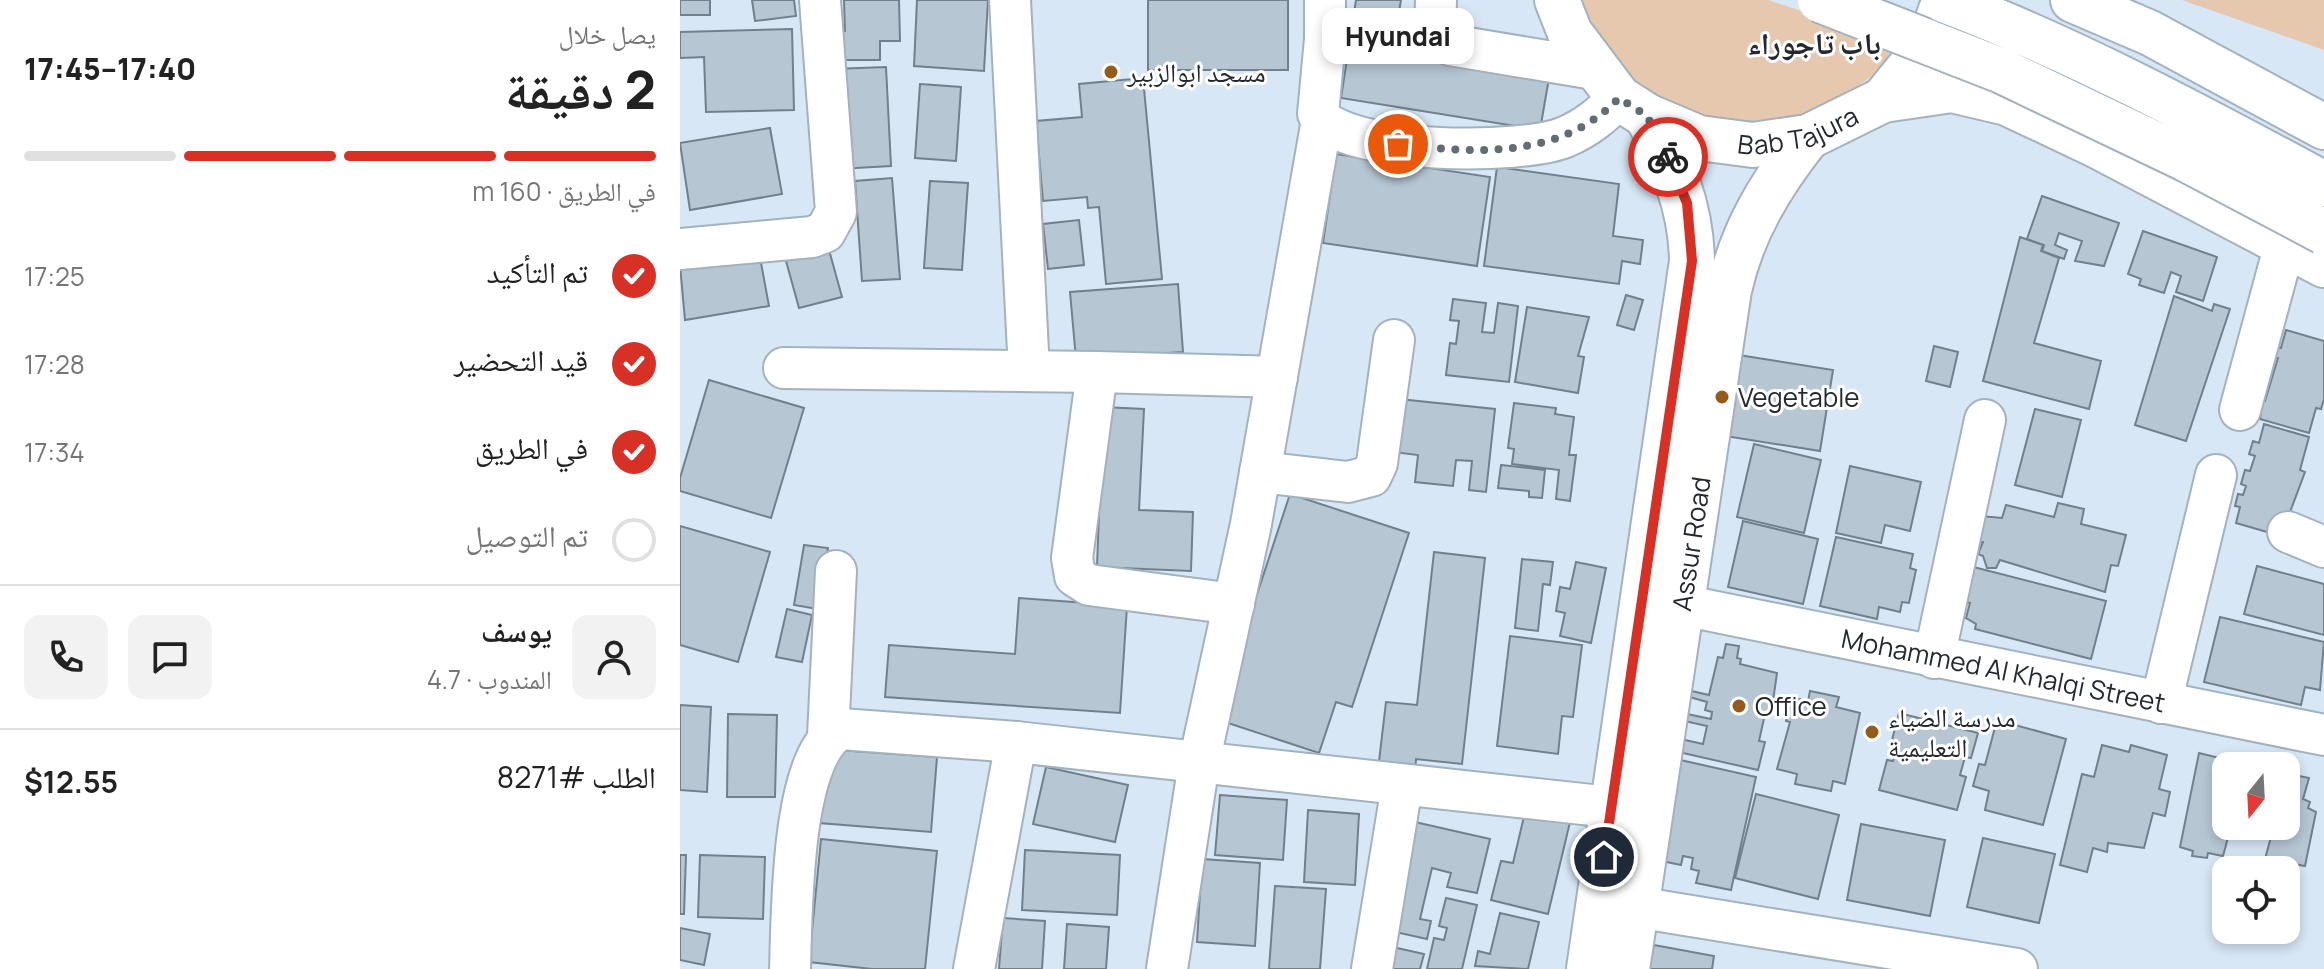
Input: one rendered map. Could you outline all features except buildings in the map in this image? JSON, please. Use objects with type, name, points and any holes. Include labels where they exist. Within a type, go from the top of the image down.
[{"type":"main road","points":[[1557,0],[1570,33],[1620,94]]},
{"type":"main road","points":[[1820,0],[2002,71],[2186,159],[2304,238],[2324,265]]},
{"type":"main road","points":[[1944,0],[2010,25],[2135,85],[2324,184]]},
{"type":"main road","name":"Bab Tajura","points":[[1620,94],[1699,138],[1753,145],[1808,137],[1883,100],[1930,42],[1944,0]]},
{"type":"main road","points":[[2073,0],[2150,33],[2324,127]]},
{"type":"main road","points":[[1883,100],[1952,90],[2007,103],[2304,238]]},
{"type":"main road","name":"Assur Road","points":[[1589,969],[1610,807],[1692,261],[1687,203],[1678,175],[1620,94]]},
{"type":"main road","name":"Assur Road","points":[[1627,969],[1720,336],[1735,261],[1746,232],[1778,175],[1808,137]]},
{"type":"street","points":[[680,249],[812,237],[825,232],[834,219],[820,0]]},
{"type":"street","points":[[1010,0],[1029,371]]},
{"type":"street","points":[[1167,969],[1199,763],[1260,472],[1322,120],[1316,103],[1325,39],[1325,0]]},
{"type":"street","points":[[1322,120],[1352,133],[1434,149],[1540,144],[1564,138],[1590,124],[1620,94],[1450,45],[1435,36],[1436,0]]},
{"type":"street","points":[[2240,410],[2304,238]]},
{"type":"street","points":[[1260,472],[1348,482],[1371,476],[1377,463],[1394,340]]},
{"type":"street","points":[[784,368],[1277,377]]},
{"type":"street","points":[[1097,372],[1072,558],[1075,576],[1089,585],[1234,604]]},
{"type":"street","points":[[1934,658],[1985,420]]},
{"type":"street","points":[[2161,703],[2216,475]]},
{"type":"street","points":[[790,969],[795,866],[805,799],[813,766],[828,736],[836,571]]},
{"type":"street","name":"Mohammed Al Khalqi Street","points":[[1682,605],[2324,735]]},
{"type":"street","points":[[828,736],[854,727],[1610,807]]},
{"type":"street","points":[[974,969],[1016,742]]},
{"type":"street","points":[[1372,969],[1402,786]]},
{"type":"street","points":[[1636,907],[2017,969]]},
{"type":"shaded area","points":[[1581,0],[1768,0],[1905,45],[1863,83],[1812,115],[1777,127],[1758,127],[1711,120],[1684,112],[1641,88],[1607,50]]},
{"type":"shaded area","points":[[2182,0],[2324,0],[2324,50]]},
{"type":"way so far","points":[[1398,144],[1434,149],[1540,144],[1564,138],[1590,124],[1619,98],[1647,116],[1668,157]]},
{"type":"place","name":"مسجد ابوالزبير","points":[[1111,72]]},
{"type":"place","name":"Hyundai","points":[[1398,144]]},
{"type":"place","name":"Vegetable","points":[[1722,397]]},
{"type":"place","name":"Office","points":[[1739,706]]},
{"type":"place","name":"مدرسة الضياء التعليمية","points":[[1872,732]]},
{"type":"district","name":"باب تاجوراء","points":[[1814,42]]},
{"type":"route","points":[[1604,857],[1692,261],[1692,232],[1687,203],[1668,157]]}]
